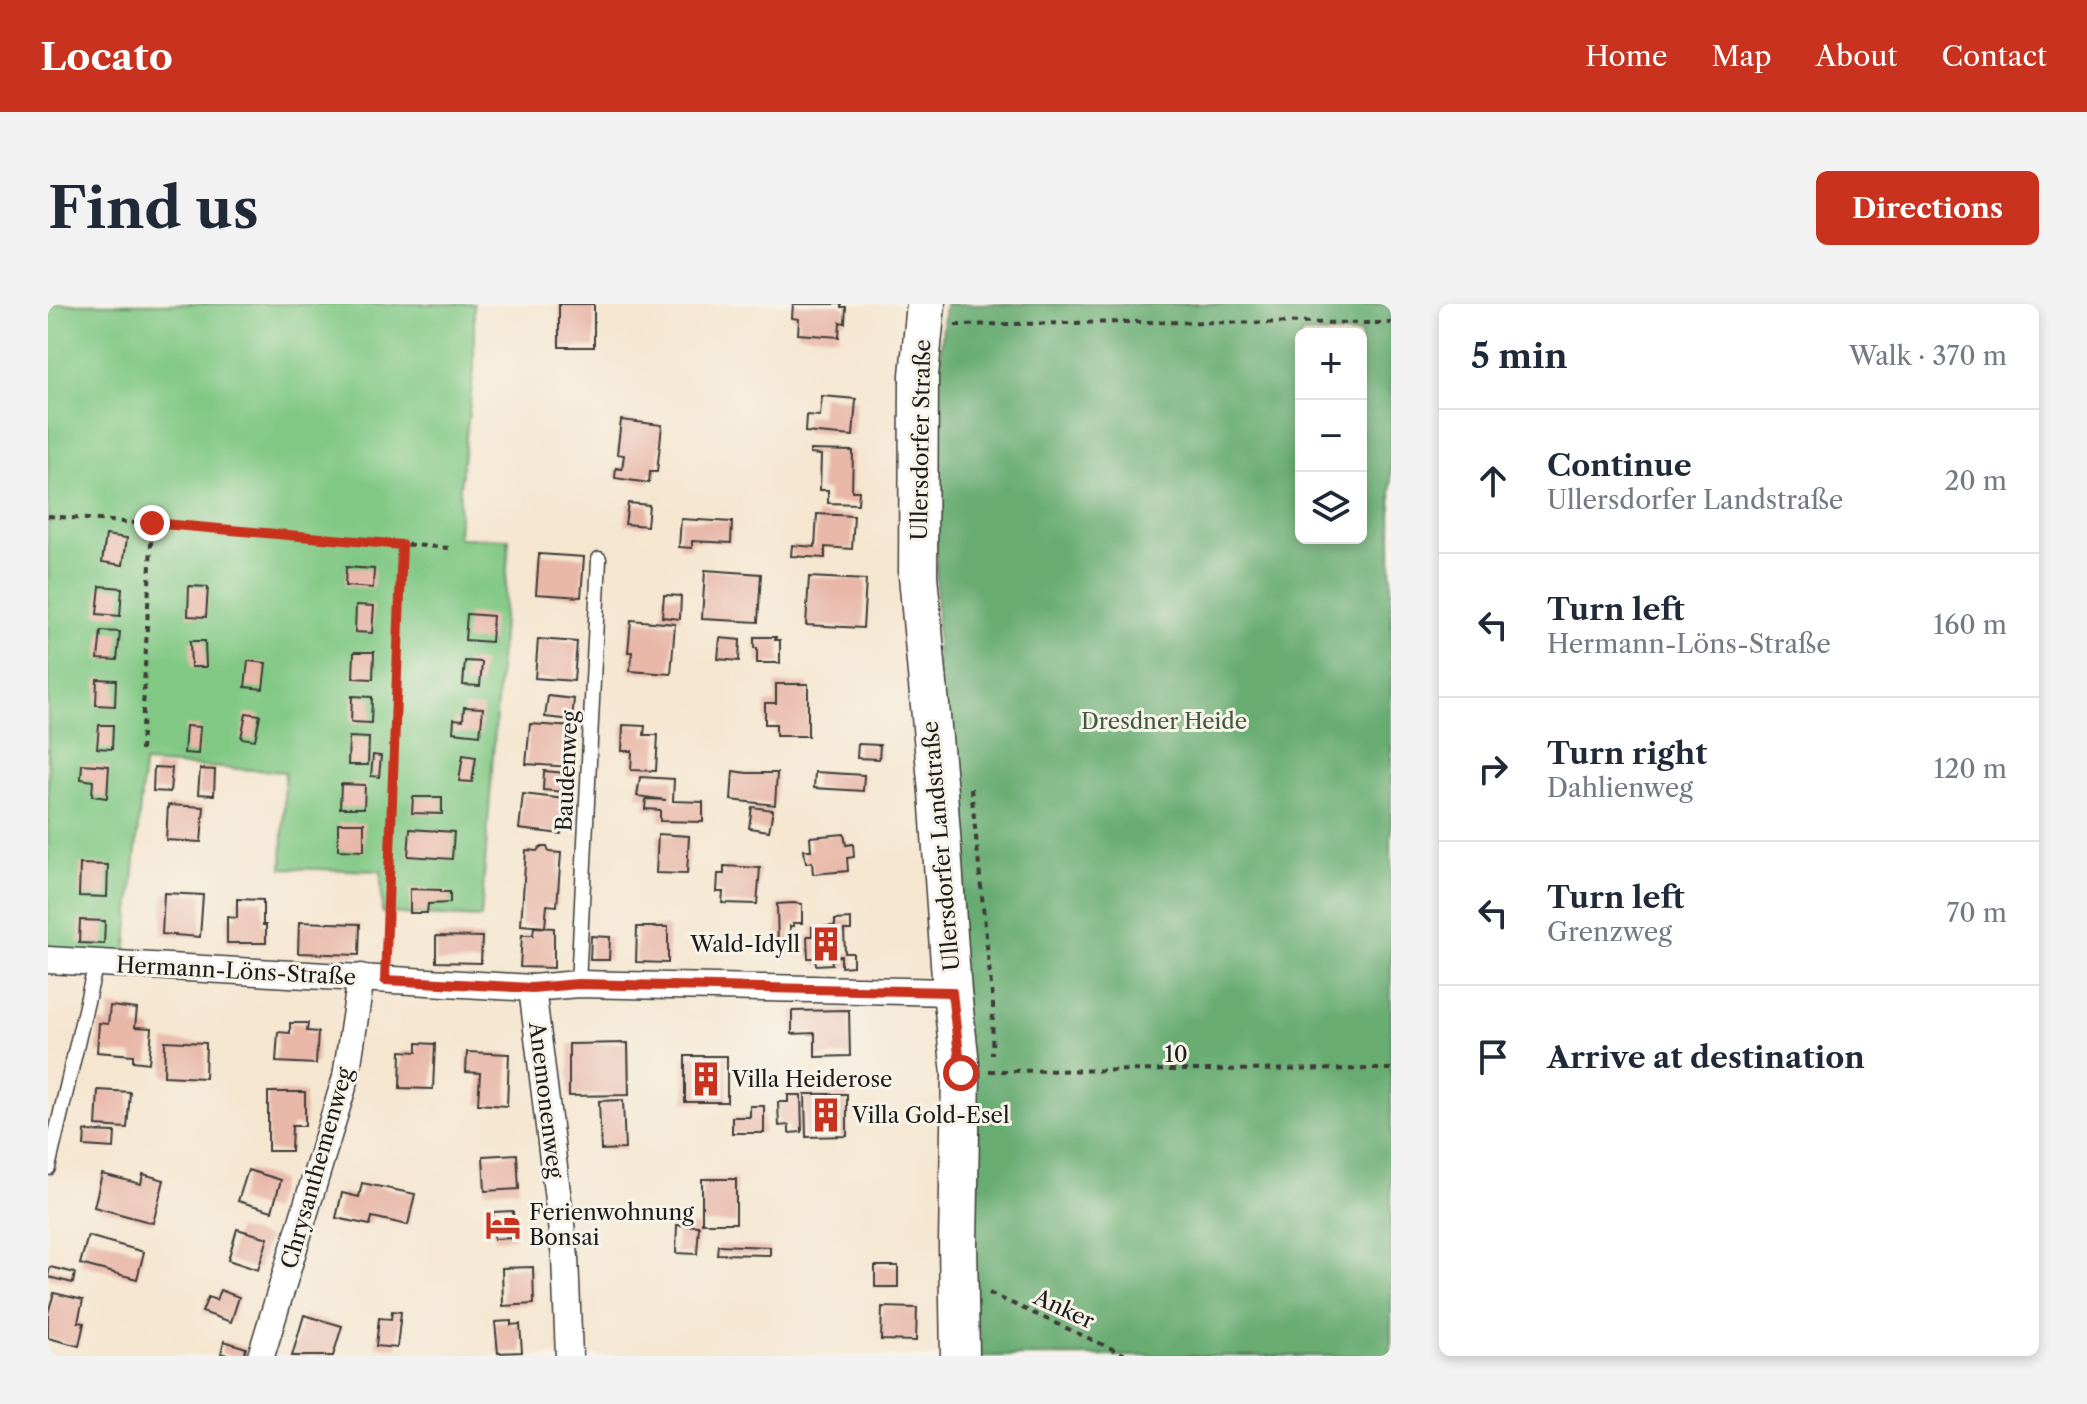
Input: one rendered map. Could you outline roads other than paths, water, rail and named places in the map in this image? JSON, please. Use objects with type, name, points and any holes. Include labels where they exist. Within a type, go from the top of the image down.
[{"type":"main road","name":"Ullersdorfer Straße","points":[[918,576],[919,375],[941,315]]},
{"type":"main road","name":"Ullersdorfer Landstraße","points":[[918,576],[961,1073],[960,1356]]},
{"type":"street","name":"Hermann-Löns-Straße","points":[[48,960],[532,988],[578,984],[952,992]]},
{"type":"street","name":"Chrysanthemenweg","points":[[261,1356],[373,979]]},
{"type":"street","name":"Anemonenweg","points":[[532,988],[565,1257],[569,1356]]},
{"type":"lane","name":"Baudenweg","points":[[578,984],[599,559]]},
{"type":"lane","points":[[48,1168],[96,963]]},
{"type":"place","name":"Wald-Idyll","points":[[826,944]]},
{"type":"place","name":"Villa Heiderose","points":[[706,1079]]},
{"type":"place","name":"Villa Gold-Esel","points":[[826,1115]]},
{"type":"place","name":"Ferienwohnung Bonsai","points":[[503,1225]]},
{"type":"park label","name":"Dresdner Heide","points":[[1164,721]]}]
